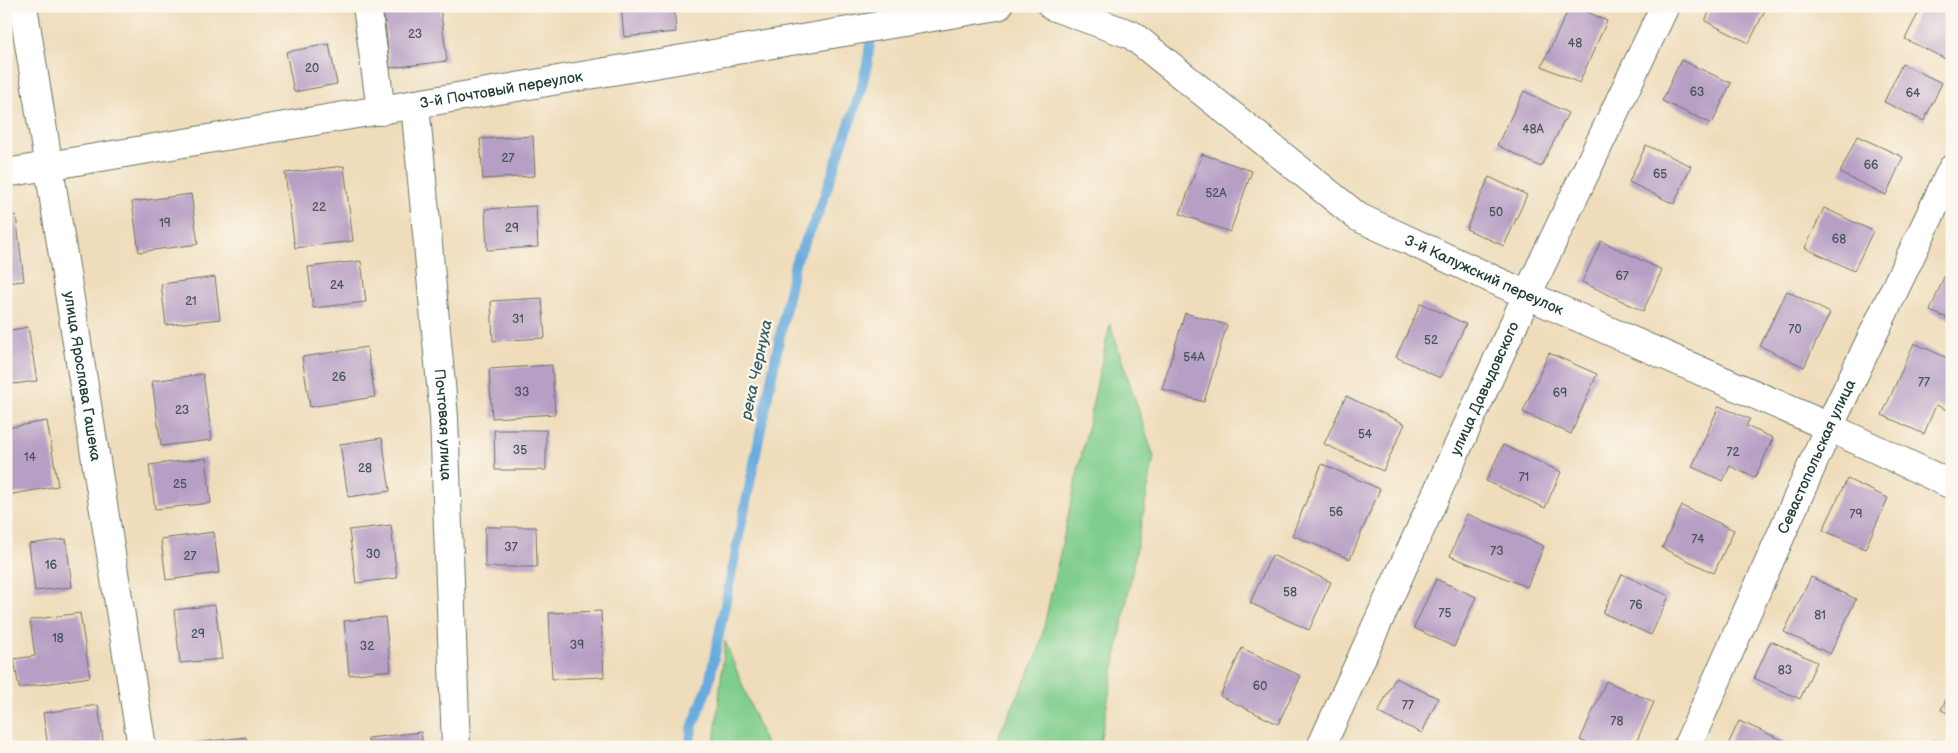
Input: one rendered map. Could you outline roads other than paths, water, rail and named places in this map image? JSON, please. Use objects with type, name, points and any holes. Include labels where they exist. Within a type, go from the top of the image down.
[{"type":"street","name":"улица Ярослава Гашека","points":[[23,6],[142,747]]},
{"type":"street","points":[[367,6],[381,110]]},
{"type":"street","name":"3-й Почтовый переулок","points":[[6,173],[998,6]]},
{"type":"street","name":"3-й Калужский переулок","points":[[1052,6],[1132,35],[1358,217],[1527,295],[1829,427],[1952,485]]},
{"type":"street","name":"улица Давыдовского","points":[[1321,747],[1527,295],[1665,6]]},
{"type":"street","name":"Почтовая улица","points":[[415,104],[444,417],[456,747]]},
{"type":"street","name":"Севастопольская улица","points":[[1687,747],[1829,427],[1952,169]]},
{"type":"waterway","name":"река Чернуха","points":[[689,747],[692,728],[709,683],[795,263],[819,212],[861,90],[868,60],[874,6]]}]
